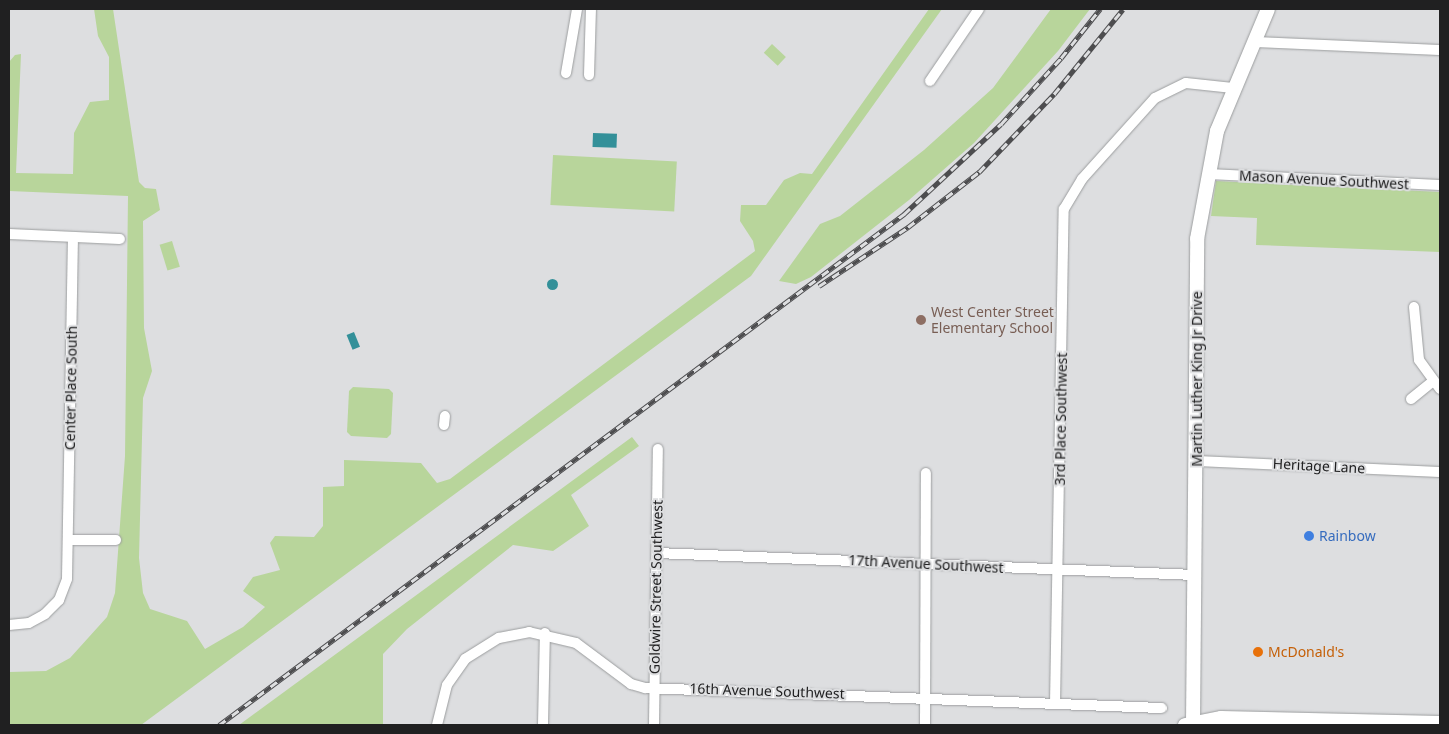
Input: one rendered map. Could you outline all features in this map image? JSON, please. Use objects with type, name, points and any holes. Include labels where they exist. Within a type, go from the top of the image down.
[{"type":"main road","name":"Martin Luther King Jr Drive","points":[[1190,725],[1198,461],[1197,239],[1217,131],[1233,88],[1268,9]]},
{"type":"main road","points":[[1190,725],[1221,718],[1440,723]]},
{"type":"street","points":[[566,73],[577,9]]},
{"type":"street","points":[[589,75],[591,9]]},
{"type":"street","points":[[930,81],[979,9]]},
{"type":"street","points":[[1255,42],[1440,50]]},
{"type":"street","name":"3rd Place Southwest","points":[[1055,704],[1059,570],[1064,209],[1082,179],[1155,98],[1186,84],[1233,88]]},
{"type":"street","name":"Mason Avenue Southwest","points":[[1208,174],[1440,185]]},
{"type":"street","points":[[9,234],[120,239]]},
{"type":"street","name":"Center Place South","points":[[9,625],[39,619],[59,600],[67,579],[73,237]]},
{"type":"street","points":[[1411,399],[1436,385],[1419,360],[1414,307]]},
{"type":"street","name":"Goldwire Street Southwest","points":[[654,725],[658,449]]},
{"type":"street","name":"Heritage Lane","points":[[1198,461],[1440,472]]},
{"type":"street","points":[[925,725],[926,472]]},
{"type":"street","points":[[69,540],[116,540]]},
{"type":"street","name":"17th Avenue Southwest","points":[[657,553],[1196,575]]},
{"type":"street","name":"16th Avenue Southwest","points":[[437,724],[446,685],[475,650],[514,633],[545,633],[576,643],[631,684],[655,688],[1162,708]]},
{"type":"street","points":[[543,725],[545,633]]},
{"type":"green space","points":[[94,9],[113,9],[139,182],[145,188],[156,189],[160,210],[143,221],[144,328],[152,371],[143,398],[139,558],[143,593],[150,609],[187,621],[205,649],[243,627],[265,607],[243,591],[253,577],[280,570],[270,543],[275,536],[314,537],[323,526],[323,487],[344,486],[344,460],[421,463],[437,483],[450,479],[755,251],[753,241],[740,221],[741,205],[766,205],[784,180],[800,173],[812,174],[929,9],[942,9],[751,276],[141,725],[9,725],[9,672],[46,671],[70,658],[107,617],[115,593],[125,456],[128,196],[9,191],[9,62],[15,55],[21,54],[16,173],[73,174],[74,133],[90,102],[109,100],[109,57],[98,36]]},
{"type":"green space","points":[[1051,9],[1090,9],[1058,51],[974,143],[909,200],[811,277],[796,284],[779,281],[820,224],[840,216],[924,150],[993,88]]},
{"type":"green space","points":[[772,44],[786,57],[778,66],[764,53]]},
{"type":"green space","points":[[553,155],[677,161],[674,211],[550,205]]},
{"type":"green space","points":[[1216,181],[1440,192],[1440,252],[1256,245],[1257,218],[1211,216]]},
{"type":"green space","points":[[172,241],[180,267],[167,271],[160,245]]},
{"type":"green space","points":[[353,387],[389,389],[393,393],[391,434],[387,438],[351,436],[347,432],[349,391]]},
{"type":"green space","points":[[632,437],[639,446],[571,495],[589,526],[553,551],[513,545],[407,629],[383,654],[383,725],[239,725]]},
{"type":"water","points":[[593,133],[617,134],[616,148],[593,147]]},
{"type":"water","points":[[552,278],[558,284],[552,290],[546,284]]},
{"type":"water","points":[[354,332],[360,347],[353,350],[347,335]]},
{"type":"railway","points":[[219,725],[904,214],[1001,124],[1061,58],[1100,9]]},
{"type":"railway","points":[[819,286],[908,227],[979,172],[1054,94],[1123,9]]},
{"type":"place","name":"West Center Street Elementary School","points":[[921,320]]},
{"type":"place","name":"Rainbow","points":[[1309,536]]},
{"type":"place","name":"McDonald's","points":[[1258,652]]}]
